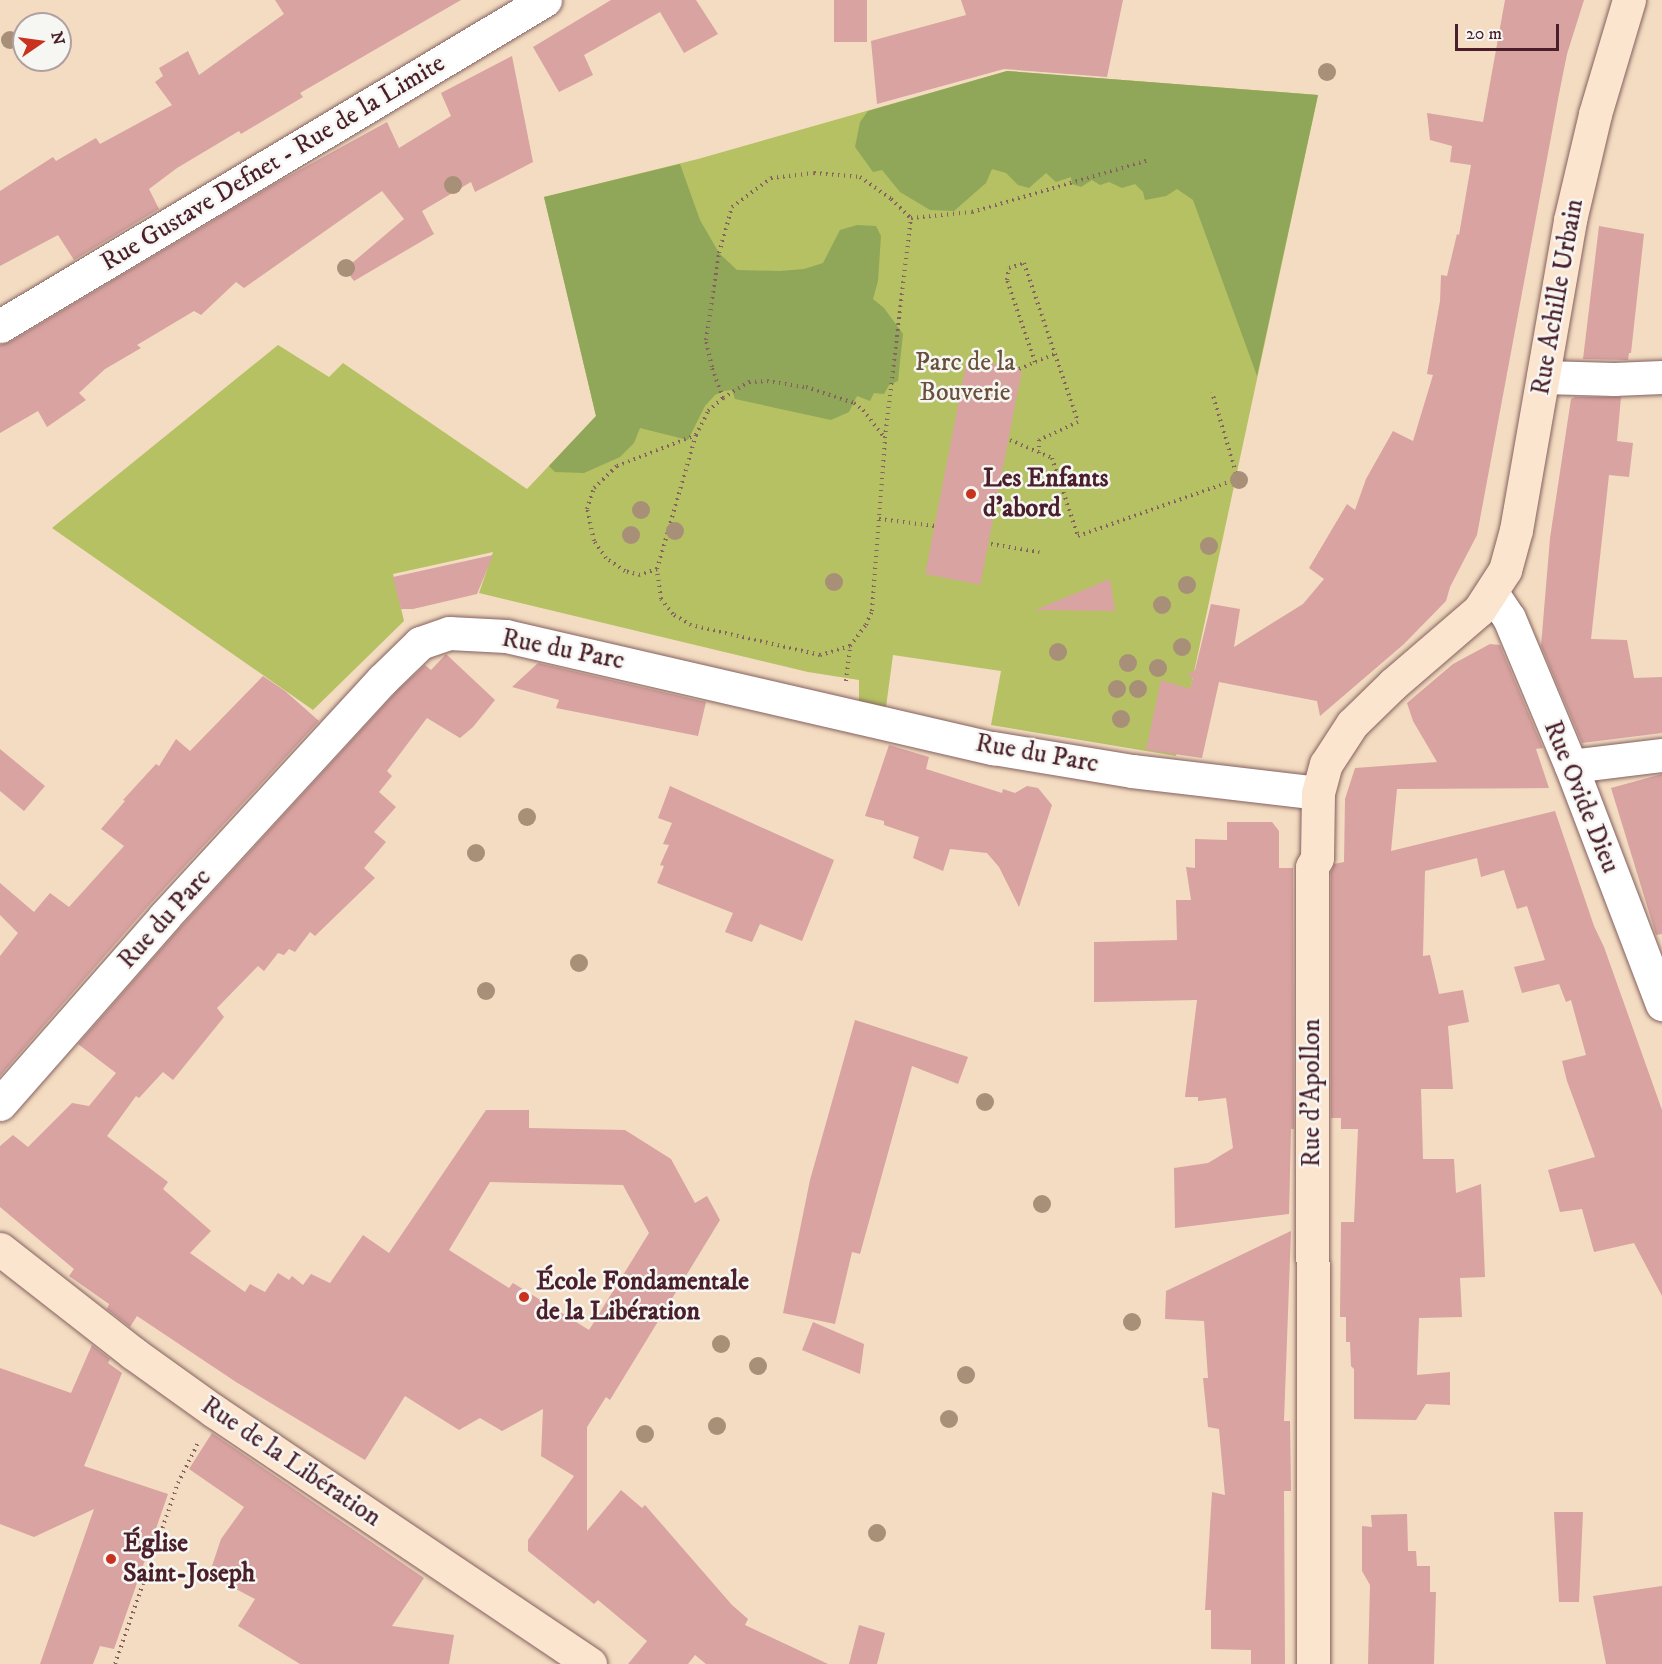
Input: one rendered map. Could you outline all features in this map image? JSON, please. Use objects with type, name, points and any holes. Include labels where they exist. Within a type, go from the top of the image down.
[{"type":"street","name":"Rue Gustave Defnet - Rue de la Limite","points":[[0,326],[545,0]]},
{"type":"street","name":"Rue Achille Urbain","points":[[1492,593],[1505,570],[1512,549],[1560,268],[1580,175],[1606,74],[1629,0]]},
{"type":"street","points":[[1543,377],[1595,379],[1662,377]]},
{"type":"street","name":"Rue Ovide Dieu","points":[[1492,593],[1509,618],[1571,766],[1662,1005]]},
{"type":"street","name":"Rue d'Apollon","points":[[1312,1664],[1312,867],[1317,858],[1318,793],[1326,764],[1352,724],[1393,684],[1469,620],[1492,593]]},
{"type":"street","name":"Rue du Parc","points":[[0,1104],[165,917],[349,720],[382,680],[420,643],[449,633],[506,636],[993,748],[1132,771],[1318,793]]},
{"type":"street","points":[[1571,766],[1662,754]]},
{"type":"street","name":"Rue de la Libération","points":[[0,1249],[123,1346],[214,1411],[578,1661]]},
{"type":"path","points":[[723,398],[712,367],[706,340],[719,254],[732,207],[771,178],[814,173],[860,177],[891,199],[911,218],[972,212],[1149,160]]},
{"type":"path","points":[[846,678],[850,646],[866,625],[872,612],[885,438],[911,218]]},
{"type":"path","points":[[1035,362],[1007,280],[1009,268],[1024,263],[1078,422],[1039,440],[1039,454]]},
{"type":"path","points":[[1019,369],[1055,354]]},
{"type":"path","points":[[850,646],[820,655],[691,625],[673,614],[661,599],[657,569],[696,435],[708,411],[748,382],[767,381],[806,387],[854,403],[863,410],[885,438]]},
{"type":"path","points":[[1010,440],[1052,458],[1077,536],[1234,480],[1236,473],[1212,392]]},
{"type":"path","points":[[657,569],[640,575],[625,571],[606,558],[594,541],[587,510],[594,488],[617,466],[696,435]]},
{"type":"path","points":[[879,519],[936,526]]},
{"type":"path","points":[[991,544],[1039,552]]},
{"type":"path","points":[[115,1664],[178,1483],[214,1411]]},
{"type":"green space","name":"Parc de la Bouverie","points":[[1007,71],[1318,95],[1176,756],[991,725],[1001,671],[893,655],[886,707],[859,701],[859,680],[808,672],[479,593],[493,552],[393,574],[404,621],[313,710],[52,528],[278,345],[329,377],[343,363],[527,489],[596,416],[544,197],[698,159]]},
{"type":"green space","points":[[1007,71],[1318,95],[1257,376],[1193,200],[1177,189],[1166,196],[1145,200],[1143,192],[1135,184],[1122,188],[1109,182],[1100,185],[1092,180],[1081,187],[1072,184],[1071,177],[1056,182],[1046,173],[1029,188],[1018,185],[1006,173],[992,169],[986,183],[954,211],[930,210],[900,192],[882,170],[873,172],[855,147],[860,122],[868,111]]},
{"type":"green space","points":[[680,164],[700,220],[719,253],[737,270],[780,271],[804,269],[823,263],[840,230],[857,225],[876,226],[881,236],[878,281],[873,299],[884,308],[903,334],[898,381],[889,385],[884,394],[874,393],[870,401],[857,396],[849,412],[831,420],[735,399],[732,390],[724,391],[715,395],[705,406],[688,440],[640,428],[634,443],[620,457],[584,473],[555,472],[549,466],[596,416],[544,197]]},
{"type":"building","points":[[275,0],[461,0],[300,93],[303,97],[241,134],[239,131],[177,168],[149,189],[159,209],[74,260],[58,235],[0,266],[0,191],[53,157],[56,161],[96,138],[100,144],[172,105],[155,82],[163,76],[159,68],[188,51],[199,75],[284,14]]},
{"type":"building","points":[[611,0],[696,0],[718,34],[684,53],[660,12],[584,55],[593,75],[559,92],[533,47]]},
{"type":"building","points":[[834,0],[867,0],[867,42],[834,42]]},
{"type":"building","points":[[961,0],[1123,0],[1107,77],[1004,69],[877,104],[871,41],[966,15]]},
{"type":"building","points":[[1505,0],[1584,0],[1567,54],[1559,94],[1477,535],[1450,587],[1446,601],[1404,644],[1320,716],[1317,701],[1219,682],[1202,758],[1146,750],[1161,680],[1190,689],[1193,677],[1187,675],[1195,670],[1211,604],[1240,609],[1234,647],[1303,604],[1324,579],[1309,568],[1347,504],[1355,510],[1366,479],[1393,431],[1413,441],[1433,375],[1427,374],[1440,301],[1441,275],[1447,276],[1457,234],[1459,235],[1471,165],[1450,162],[1452,146],[1430,140],[1427,113],[1483,122]]},
{"type":"building","points":[[512,56],[533,162],[475,192],[471,182],[422,211],[434,234],[354,281],[345,269],[404,219],[382,191],[244,288],[236,282],[201,315],[194,311],[137,345],[141,348],[105,369],[79,393],[86,400],[47,427],[38,411],[0,433],[0,345],[10,342],[276,183],[387,122],[399,148],[451,116],[441,93]]},
{"type":"building","points":[[1599,226],[1644,234],[1631,353],[1629,353],[1628,360],[1583,359]]},
{"type":"building","name":"Les Enfants d'abord","points":[[967,359],[1022,370],[980,585],[925,574]]},
{"type":"building","points":[[1575,397],[1621,397],[1617,441],[1633,443],[1629,477],[1609,475],[1591,639],[1627,640],[1634,678],[1662,677],[1662,733],[1582,743],[1541,646],[1550,538],[1571,399]]},
{"type":"building","points":[[493,555],[477,594],[413,609],[401,609],[393,577]]},
{"type":"building","points":[[1110,579],[1115,611],[1035,610]]},
{"type":"building","points":[[1490,644],[1500,645],[1543,748],[1536,749],[1549,788],[1397,789],[1391,851],[1555,811],[1594,926],[1604,947],[1662,1110],[1662,1296],[1634,1243],[1594,1252],[1582,1209],[1560,1212],[1548,1170],[1595,1157],[1562,1061],[1586,1055],[1571,1000],[1566,1002],[1559,984],[1522,993],[1514,967],[1545,960],[1527,906],[1517,909],[1504,870],[1481,877],[1477,858],[1425,871],[1423,956],[1430,955],[1439,994],[1463,990],[1469,1022],[1448,1026],[1453,1089],[1421,1089],[1423,1159],[1454,1159],[1456,1193],[1481,1184],[1485,1277],[1460,1278],[1462,1317],[1419,1318],[1417,1375],[1450,1372],[1450,1405],[1426,1404],[1416,1420],[1354,1419],[1354,1369],[1351,1366],[1350,1342],[1346,1342],[1346,1317],[1340,1317],[1341,1222],[1354,1222],[1358,1129],[1341,1129],[1341,1118],[1331,1118],[1331,872],[1334,864],[1344,862],[1345,799],[1355,768],[1437,762],[1413,721],[1407,703],[1453,664]]},
{"type":"building","points":[[446,654],[495,700],[473,727],[460,738],[427,718],[387,771],[392,776],[379,792],[396,807],[374,832],[386,842],[364,868],[375,878],[315,936],[310,932],[295,952],[289,949],[284,955],[278,953],[264,971],[258,966],[217,1008],[224,1017],[173,1080],[163,1072],[139,1098],[136,1096],[107,1136],[168,1182],[163,1189],[211,1231],[190,1253],[245,1292],[250,1284],[265,1292],[278,1273],[289,1280],[292,1276],[303,1285],[311,1274],[330,1283],[363,1235],[389,1253],[486,1110],[529,1110],[529,1128],[625,1130],[671,1159],[695,1203],[707,1196],[720,1220],[610,1400],[606,1397],[587,1427],[587,1531],[621,1490],[642,1508],[645,1505],[732,1605],[748,1619],[745,1625],[828,1664],[706,1664],[695,1655],[688,1664],[628,1664],[647,1641],[598,1600],[594,1604],[528,1551],[528,1540],[574,1476],[541,1456],[543,1409],[502,1431],[480,1418],[459,1430],[405,1396],[365,1460],[236,1382],[137,1316],[130,1327],[107,1309],[109,1304],[69,1276],[74,1269],[0,1207],[0,1146],[13,1135],[28,1147],[72,1103],[89,1106],[116,1073],[78,1044],[178,930],[398,690],[425,665],[431,670]],"holes":[[[490,1182],[623,1185],[649,1233],[589,1330],[513,1283],[509,1288],[449,1250]]]},
{"type":"building","points":[[538,663],[706,702],[698,736],[556,708],[559,700],[512,687]]},
{"type":"building","points":[[263,676],[285,691],[319,721],[150,904],[0,1076],[0,956],[18,933],[0,915],[0,883],[34,912],[50,893],[69,907],[124,846],[101,829],[125,801],[123,800],[156,764],[159,766],[176,739],[190,751]]},
{"type":"building","points":[[889,745],[929,757],[926,769],[1002,793],[1003,789],[1015,793],[1027,786],[1038,788],[1052,805],[1019,907],[999,867],[987,853],[950,849],[943,871],[913,858],[919,837],[884,825],[884,821],[865,816]]},
{"type":"building","points":[[0,749],[45,786],[24,811],[0,791]]},
{"type":"building","points":[[1662,774],[1662,934],[1656,935],[1611,788]]},
{"type":"building","points":[[670,786],[834,860],[802,941],[760,924],[752,942],[725,932],[733,913],[657,883],[664,866],[660,865],[669,845],[663,844],[672,823],[658,818]]},
{"type":"building","points":[[1227,822],[1272,822],[1279,831],[1279,868],[1293,868],[1294,1129],[1291,1129],[1289,1214],[1175,1228],[1174,1168],[1208,1163],[1233,1148],[1226,1098],[1198,1101],[1198,1097],[1185,1097],[1197,1000],[1094,1002],[1094,942],[1177,940],[1176,900],[1191,900],[1186,867],[1195,868],[1195,839],[1227,840]]},
{"type":"building","points":[[855,1020],[968,1057],[958,1084],[912,1066],[860,1254],[852,1252],[835,1324],[783,1313],[810,1180]]},
{"type":"building","points":[[1291,1231],[1284,1421],[1290,1421],[1291,1491],[1284,1491],[1285,1664],[1251,1664],[1251,1650],[1211,1649],[1211,1610],[1205,1610],[1212,1492],[1225,1495],[1219,1429],[1208,1427],[1203,1378],[1208,1378],[1204,1321],[1165,1319],[1166,1291]]},
{"type":"building","points":[[813,1322],[864,1344],[860,1374],[802,1350]]},
{"type":"building","points":[[92,1345],[110,1359],[108,1363],[122,1373],[84,1466],[168,1494],[114,1649],[100,1646],[93,1664],[40,1664],[94,1509],[34,1537],[0,1524],[0,1368],[71,1393]]},
{"type":"building","points":[[212,1433],[424,1578],[392,1626],[454,1635],[449,1664],[300,1664],[238,1626],[255,1599],[209,1575],[221,1539],[244,1507],[189,1469]]},
{"type":"building","points":[[1554,1512],[1583,1512],[1579,1602],[1559,1602]]},
{"type":"building","points":[[1407,1514],[1408,1551],[1416,1551],[1417,1566],[1430,1566],[1430,1592],[1436,1592],[1434,1664],[1368,1664],[1370,1585],[1362,1571],[1362,1526],[1372,1527],[1371,1515]]},
{"type":"building","points":[[1662,1586],[1662,1664],[1606,1664],[1593,1596]]},
{"type":"building","points":[[859,1625],[885,1633],[877,1664],[849,1664]]},
{"type":"place","name":"Les Enfants d'abord","points":[[971,494]]},
{"type":"place","name":"École Fondamentale de la Libération","points":[[524,1297]]},
{"type":"place","name":"Église Saint-Joseph","points":[[111,1559]]}]
